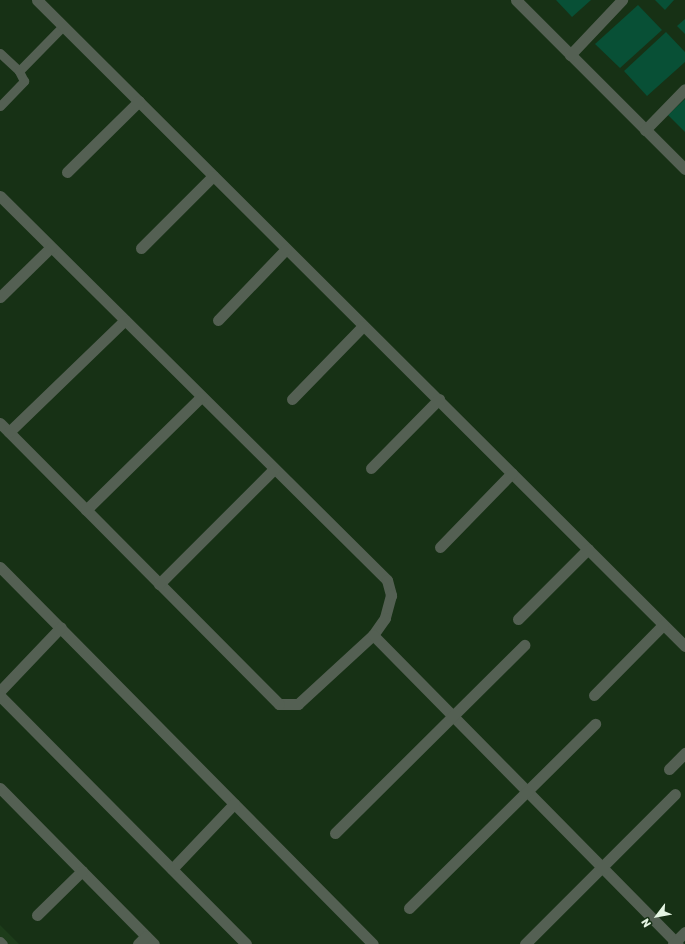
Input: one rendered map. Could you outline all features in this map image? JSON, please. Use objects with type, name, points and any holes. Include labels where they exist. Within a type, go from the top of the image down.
[{"type":"street","points":[[37,0],[286,250],[439,399],[685,646]]},
{"type":"street","points":[[516,0],[685,170]]},
{"type":"street","points":[[570,55],[622,0]]},
{"type":"street","points":[[645,130],[685,89]]},
{"type":"street","points":[[67,172],[139,101]]},
{"type":"street","points":[[141,248],[213,176]]},
{"type":"street","points":[[0,196],[387,580],[390,606],[373,635],[298,704],[279,704],[0,424]]},
{"type":"street","points":[[0,297],[51,247]]},
{"type":"street","points":[[218,320],[286,250]]},
{"type":"street","points":[[9,432],[125,320]]},
{"type":"street","points":[[292,399],[363,326]]},
{"type":"street","points":[[86,510],[201,397]]},
{"type":"street","points":[[371,468],[439,399]]},
{"type":"street","points":[[159,584],[274,469]]},
{"type":"street","points":[[440,547],[512,473]]},
{"type":"street","points":[[518,619],[588,549]]},
{"type":"street","points":[[0,567],[373,944]]},
{"type":"street","points":[[594,696],[663,625]]},
{"type":"street","points":[[0,691],[61,627]]},
{"type":"street","points":[[373,635],[528,790],[675,943],[685,932]]},
{"type":"street","points":[[335,833],[524,645]]},
{"type":"street","points":[[0,696],[246,944]]},
{"type":"street","points":[[409,908],[595,724]]},
{"type":"street","points":[[669,770],[685,753]]},
{"type":"street","points":[[0,788],[154,944]]},
{"type":"street","points":[[525,944],[675,794]]},
{"type":"street","points":[[172,869],[234,804]]},
{"type":"street","points":[[37,915],[82,871]]},
{"type":"street","points":[[138,944],[146,936]]},
{"type":"lane","points":[[19,71],[63,26]]},
{"type":"lane","points":[[0,52],[19,71],[24,81],[0,106]]},
{"type":"lane","points":[[0,941],[3,944]]},
{"type":"shaded area","points":[[0,925],[19,944],[0,944]]},
{"type":"building","points":[[556,0],[591,0],[572,17]]},
{"type":"building","points":[[655,0],[674,0],[665,10]]},
{"type":"building","points":[[638,5],[662,30],[620,68],[595,44]]},
{"type":"building","points":[[685,19],[685,34],[677,26]]},
{"type":"building","points":[[666,32],[685,52],[685,62],[647,96],[624,71]]},
{"type":"building","points":[[685,99],[685,132],[668,115]]}]
